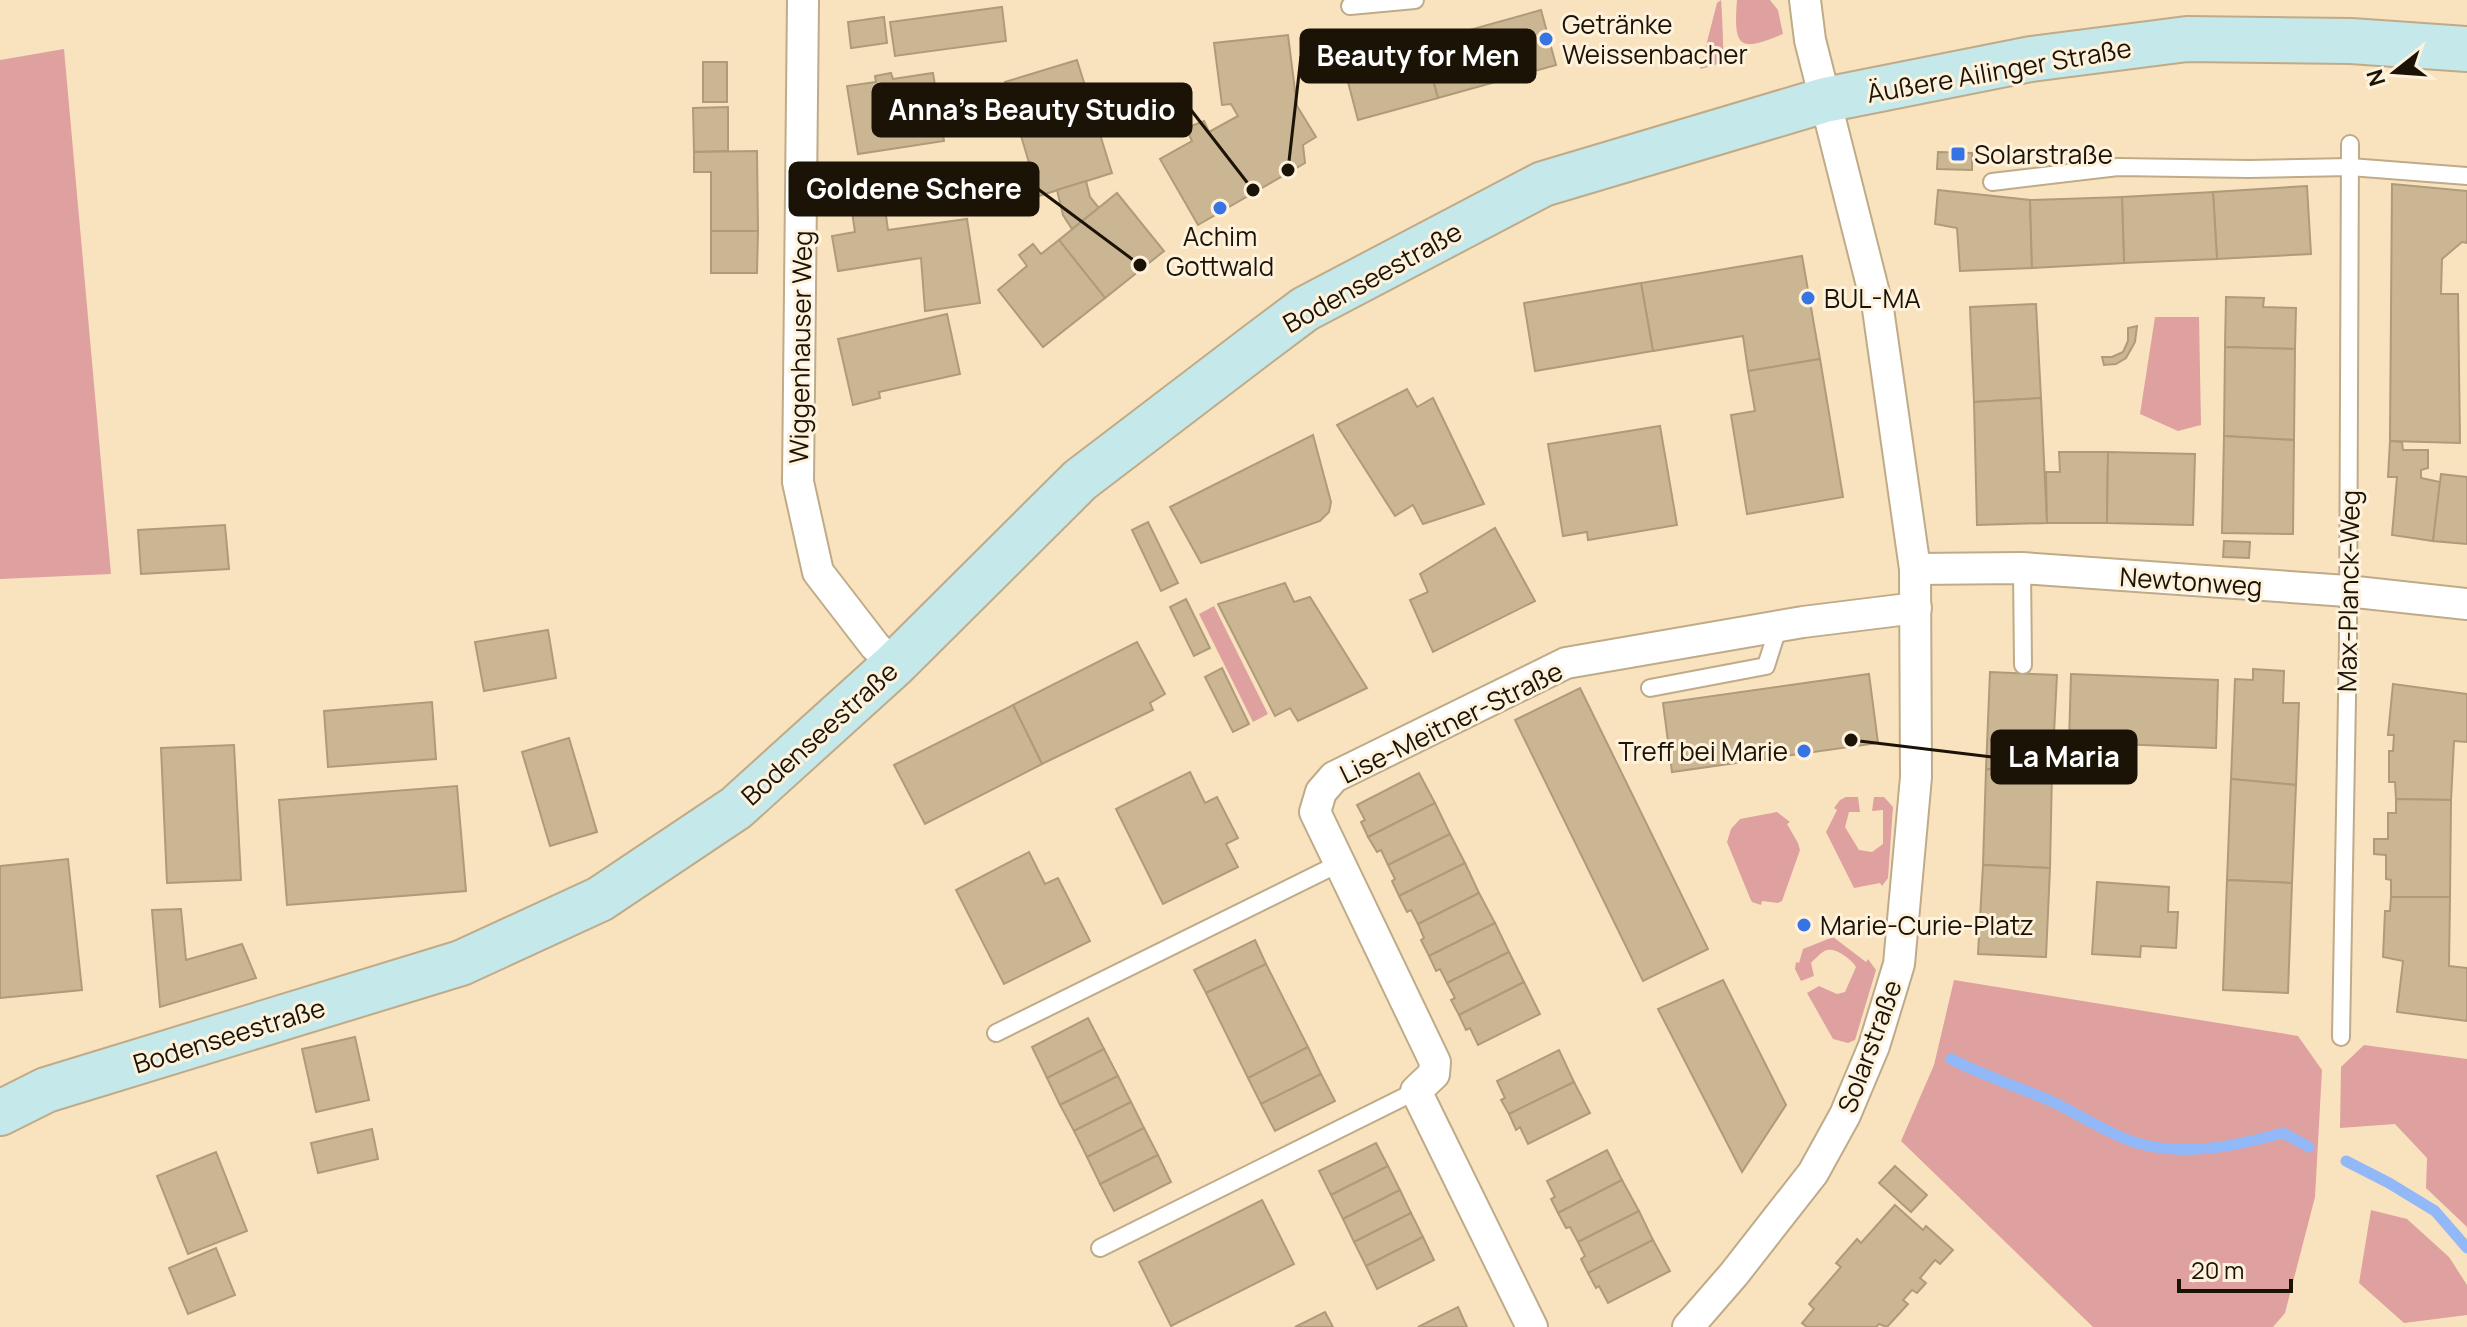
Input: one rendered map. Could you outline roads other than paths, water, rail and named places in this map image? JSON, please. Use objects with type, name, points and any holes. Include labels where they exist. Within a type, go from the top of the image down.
[{"type":"main road","name":"Äußere Ailinger Straße","points":[[1543,184],[1825,100],[2031,59],[2187,39],[2351,41],[2467,49]]},
{"type":"main road","name":"Bodenseestraße","points":[[0,1113],[46,1090],[461,963],[600,899],[736,808],[894,665],[1080,480],[1305,309],[1543,184]]},
{"type":"street","name":"Wiggenhauser Weg","points":[[803,0],[798,482],[818,572],[875,646],[894,665]]},
{"type":"street","name":"Solarstraße","points":[[1688,1327],[1813,1173],[1845,1115],[1874,1046],[1899,964],[1916,777],[1915,569],[1878,309],[1810,40],[1805,0]]},
{"type":"street","name":"Newtonweg","points":[[1915,569],[2022,568],[2347,591],[2467,604]]},
{"type":"street","name":"Lise-Meitner-Straße","points":[[1416,1091],[1434,1074],[1435,1062],[1315,812],[1321,792],[1334,777],[1566,663],[1779,625],[1916,608]]},
{"type":"street","points":[[1416,1091],[1532,1327]]},
{"type":"lane","points":[[1350,6],[1415,0]]},
{"type":"lane","name":"Max-Planck-Weg","points":[[2341,1037],[2350,488],[2350,144]]},
{"type":"lane","points":[[1992,182],[2118,167],[2350,167],[2467,176]]},
{"type":"lane","points":[[2022,568],[2023,665]]},
{"type":"lane","points":[[1650,688],[1766,666],[1779,625]]},
{"type":"lane","points":[[996,1033],[1338,864]]},
{"type":"lane","points":[[1100,1248],[1416,1091]]},
{"type":"waterway","points":[[1951,1059],[2053,1102],[2137,1143],[2173,1149],[2210,1148],[2283,1133],[2309,1147]]},
{"type":"waterway","points":[[2346,1161],[2435,1211],[2467,1248]]},
{"type":"place","name":"Getränke Weissenbacher","points":[[1546,39]]},
{"type":"place","name":"Solarstraße","points":[[1958,154]]},
{"type":"place","name":"Beauty for Men","points":[[1288,170]]},
{"type":"place","name":"Anna's Beauty Studio","points":[[1253,190]]},
{"type":"place","name":"Achim Gottwald","points":[[1220,208]]},
{"type":"place","name":"Goldene Schere","points":[[1140,265]]},
{"type":"place","name":"BUL-MA","points":[[1808,298]]},
{"type":"place","name":"La Maria","points":[[1851,740]]},
{"type":"place","name":"Treff bei Marie","points":[[1804,751]]},
{"type":"place","name":"Marie-Curie-Platz","points":[[1804,925]]}]
